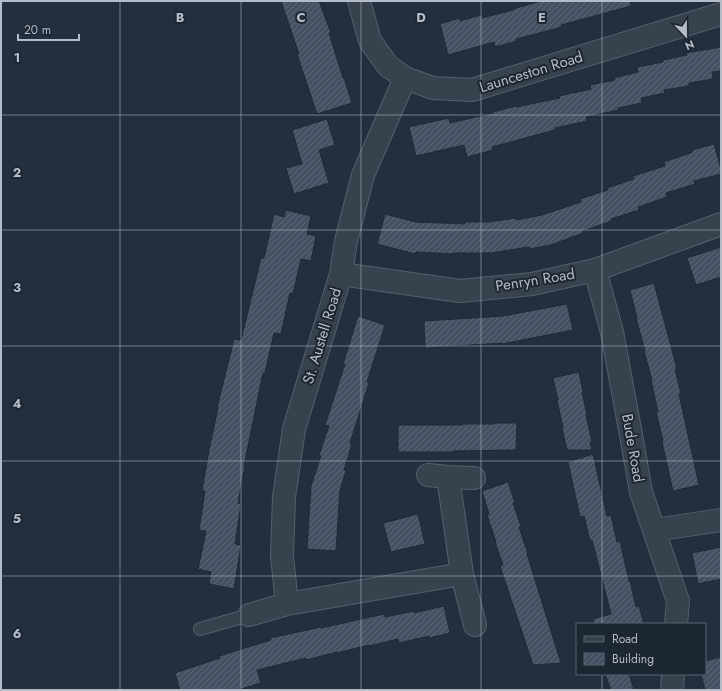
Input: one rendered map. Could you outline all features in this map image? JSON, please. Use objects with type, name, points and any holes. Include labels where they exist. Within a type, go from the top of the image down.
[{"type":"street","name":"Launceston Road","points":[[359,1],[370,41],[388,66],[405,78],[433,88],[472,90],[721,14]]},
{"type":"street","name":"St. Austell Road","points":[[287,604],[282,556],[282,534],[284,498],[294,429],[341,274],[346,241],[364,175],[405,78]]},
{"type":"street","name":"Penryn Road","points":[[341,274],[460,291],[532,284],[595,270],[721,224]]},
{"type":"street","name":"Bude Road","points":[[595,270],[612,332],[641,492],[678,600],[676,623]]},
{"type":"street","points":[[474,478],[438,476],[475,625]]},
{"type":"street","points":[[654,530],[721,520]]},
{"type":"street","points":[[249,615],[287,604],[462,574]]},
{"type":"street","points":[[672,690],[673,675]]},
{"type":"lane","points":[[200,629],[249,615]]},
{"type":"building","points":[[281,1],[319,1],[331,33],[329,33],[352,103],[317,114]]},
{"type":"building","points":[[541,1],[630,1],[631,6],[561,25],[562,27],[516,39],[517,41],[495,47],[494,42],[448,55],[440,24],[459,18],[460,21],[481,15],[482,18]]},
{"type":"building","points":[[721,47],[721,71],[712,72],[713,79],[689,83],[689,86],[664,90],[665,93],[641,98],[642,103],[586,117],[587,121],[555,128],[555,130],[492,147],[493,150],[467,157],[464,145],[416,156],[409,127],[449,118],[450,123],[516,106],[560,98],[559,96],[591,89],[590,85],[615,80],[614,78],[638,72],[637,67],[663,62],[663,60],[687,55],[686,53]]},
{"type":"building","points":[[327,119],[335,145],[319,150],[329,183],[294,194],[286,168],[302,164],[292,130]]},
{"type":"building","points":[[714,144],[721,174],[694,181],[695,184],[666,193],[667,197],[638,207],[639,210],[611,219],[611,221],[551,245],[491,253],[453,254],[416,252],[415,254],[377,244],[385,214],[416,222],[465,224],[465,222],[489,222],[516,218],[516,220],[542,215],[581,202],[580,199],[608,190],[607,188],[634,179],[633,176],[665,166],[664,162],[693,152],[692,150]]},
{"type":"building","points":[[286,210],[311,216],[307,234],[316,236],[311,261],[301,259],[293,294],[290,293],[281,334],[274,333],[265,373],[263,373],[238,503],[241,504],[235,544],[241,545],[234,589],[209,584],[211,572],[198,569],[206,531],[199,530],[205,491],[202,491],[217,408],[234,339],[241,340],[261,258],[264,258],[274,214],[284,217]]},
{"type":"building","points":[[721,247],[721,277],[696,285],[687,258]]},
{"type":"building","points":[[654,283],[677,369],[675,369],[681,394],[679,394],[699,485],[673,491],[656,412],[658,412],[652,380],[630,290]]},
{"type":"building","points":[[567,304],[573,330],[502,344],[425,348],[424,321],[503,316]]},
{"type":"building","points":[[358,316],[385,325],[367,382],[369,383],[350,443],[352,444],[344,470],[346,471],[340,490],[336,551],[307,549],[311,486],[321,456],[319,455],[329,426],[325,425],[345,364],[343,364]]},
{"type":"building","points":[[579,372],[592,442],[590,442],[592,450],[567,450],[553,378]]},
{"type":"building","points":[[517,423],[516,450],[398,452],[398,425],[463,425]]},
{"type":"building","points":[[593,454],[607,516],[611,515],[617,542],[620,541],[636,607],[639,606],[644,623],[594,623],[593,619],[611,614],[592,540],[590,541],[584,516],[580,517],[568,462]]},
{"type":"building","points":[[508,482],[521,526],[519,527],[561,663],[533,665],[500,566],[503,565],[487,515],[489,514],[482,491]]},
{"type":"building","points":[[418,514],[425,544],[391,552],[383,523]]},
{"type":"building","points":[[721,547],[721,579],[698,584],[692,553]]},
{"type":"building","points":[[444,606],[450,633],[399,643],[398,639],[257,670],[261,683],[238,690],[180,690],[175,673],[220,658],[219,656],[271,640],[270,638],[384,614],[385,617],[414,611],[414,613]]},
{"type":"building","points":[[721,657],[721,690],[705,690],[701,675],[706,675],[706,661]]},
{"type":"building","points":[[605,675],[629,675],[634,690],[611,690]]}]
